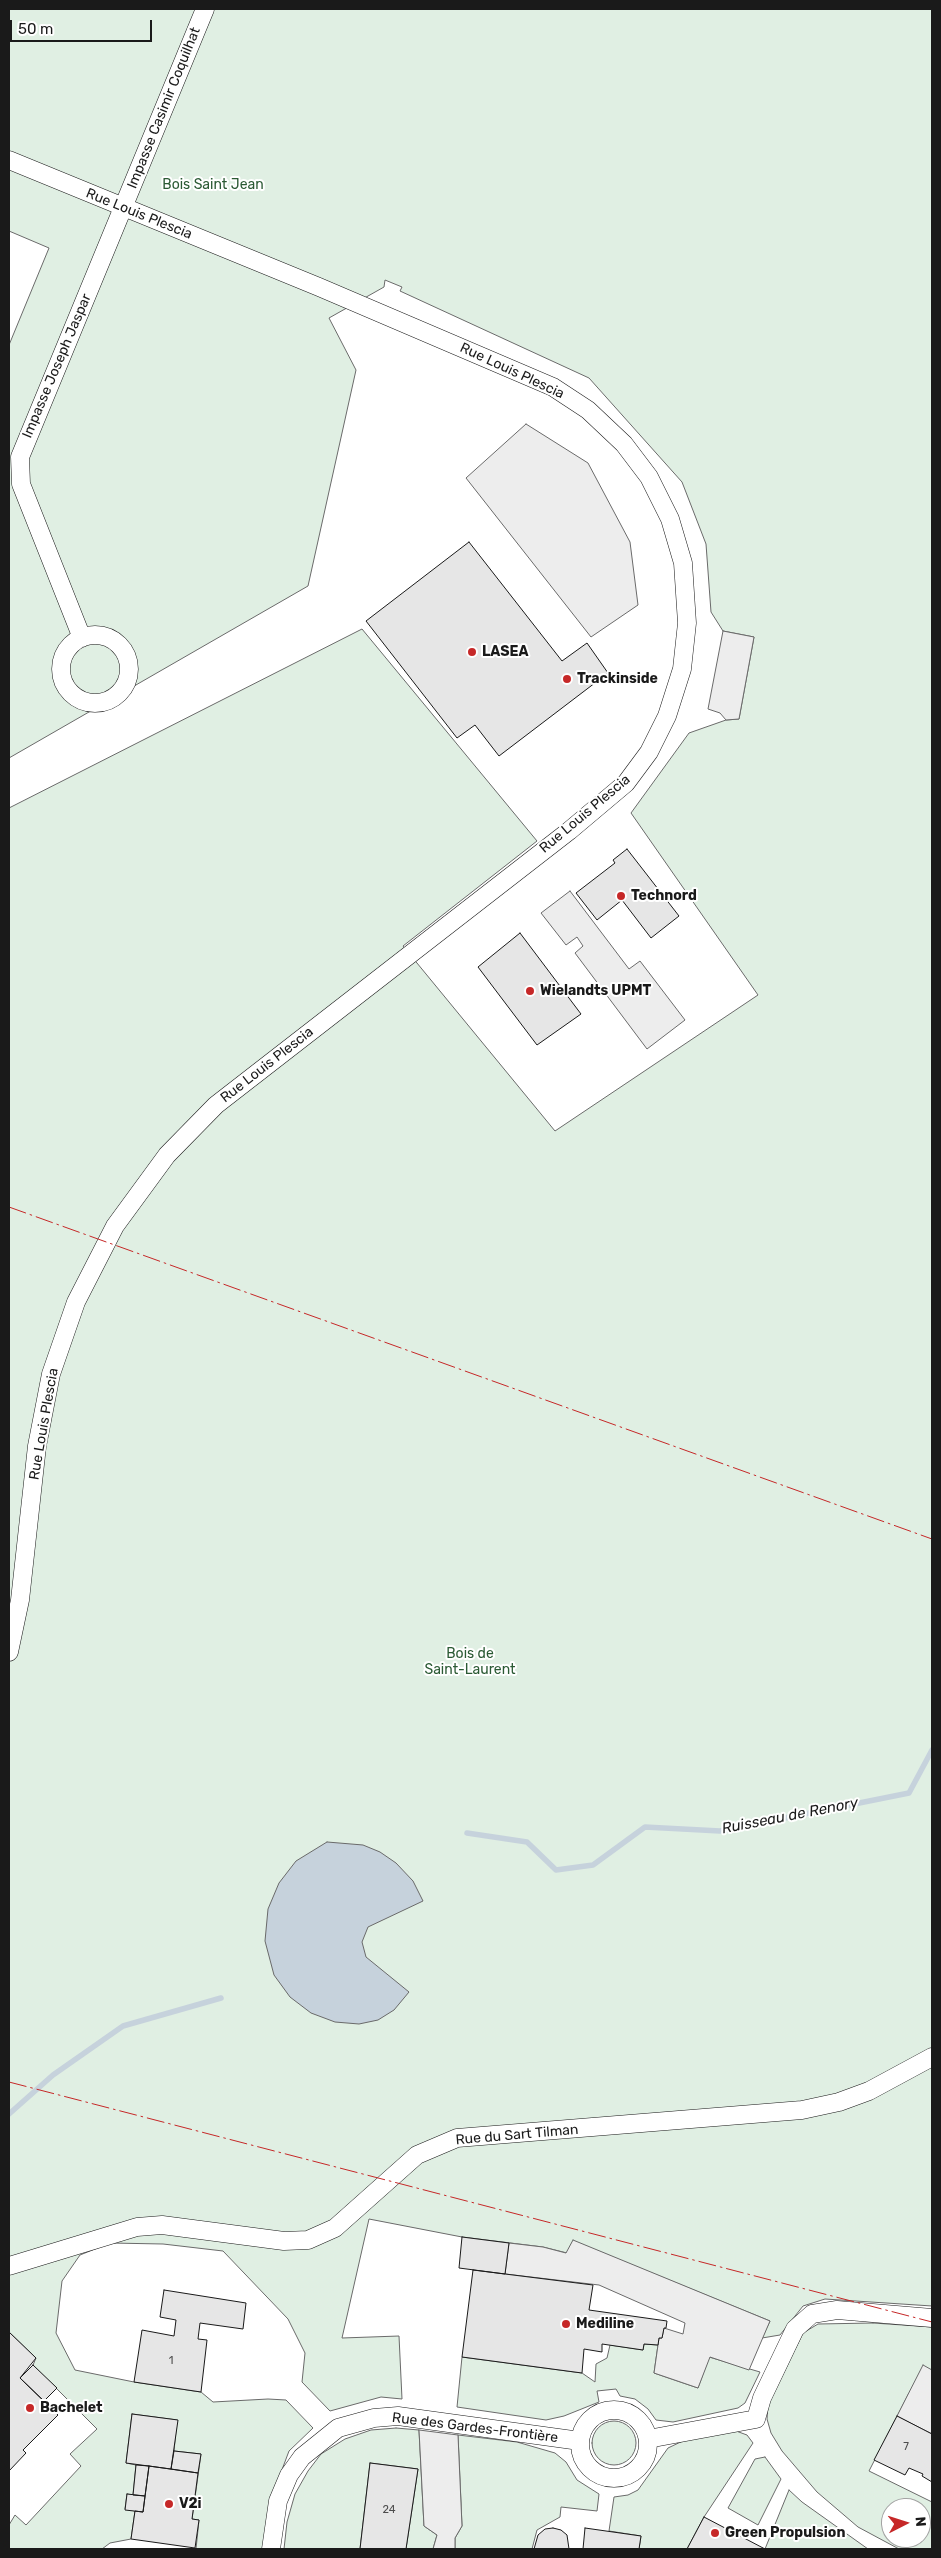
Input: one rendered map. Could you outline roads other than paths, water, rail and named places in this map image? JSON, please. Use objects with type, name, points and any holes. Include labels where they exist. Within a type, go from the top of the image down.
[{"type":"street","name":"Impasse Casimir Coquilhat","points":[[123,208],[204,9]]},
{"type":"street","name":"Rue Louis Plescia","points":[[9,160],[319,287],[553,387],[588,410],[624,444],[644,471],[670,519],[683,563],[688,623],[682,669],[667,716],[649,752],[626,783],[569,830],[216,1105],[167,1155],[121,1218],[104,1245],[76,1302],[52,1374],[37,1446],[20,1600],[9,1652]]},
{"type":"street","name":"Impasse Joseph Jaspar","points":[[82,638],[21,484],[20,457],[123,208]]},
{"type":"street","name":"Rue du Sart Tilman","points":[[9,2266],[137,2227],[162,2225],[284,2241],[308,2240],[335,2228],[417,2155],[457,2138],[802,2110],[839,2102],[869,2091],[932,2057]]},
{"type":"street","points":[[648,2439],[756,2419],[762,2398],[795,2329],[812,2314],[837,2310],[932,2318]]},
{"type":"street","points":[[617,2409],[628,2412],[638,2419],[645,2428],[648,2439],[644,2461],[628,2476],[617,2478],[601,2476],[587,2466],[582,2456],[580,2441],[580,2434],[594,2415],[605,2410],[617,2409]]},
{"type":"street","name":"Rue des Gardes-Frontière","points":[[271,2549],[278,2501],[289,2475],[302,2457],[338,2428],[374,2418],[398,2416],[580,2441]]},
{"type":"waterway","name":"Ruisseau de Renory","points":[[467,1833],[527,1842],[556,1870],[593,1865],[645,1827],[720,1831],[909,1793],[932,1750]]},
{"type":"waterway","name":"Ruisseau de Renory","points":[[9,2114],[53,2075],[123,2026],[221,1998]]},
{"type":"place","name":"LASEA","points":[[472,652]]},
{"type":"place","name":"Trackinside","points":[[567,679]]},
{"type":"place","name":"Technord","points":[[621,896]]},
{"type":"place","name":"Wielandts UPMT","points":[[530,991]]},
{"type":"place","name":"Mediline","points":[[566,2324]]},
{"type":"place","name":"Bachelet","points":[[30,2408]]},
{"type":"place","name":"V2i","points":[[169,2504]]},
{"type":"place","name":"Green Propulsion","points":[[715,2533]]},
{"type":"park label","name":"Bois Saint Jean","points":[[213,185]]},
{"type":"park label","name":"Bois de Saint-Laurent","points":[[470,1662]]}]
